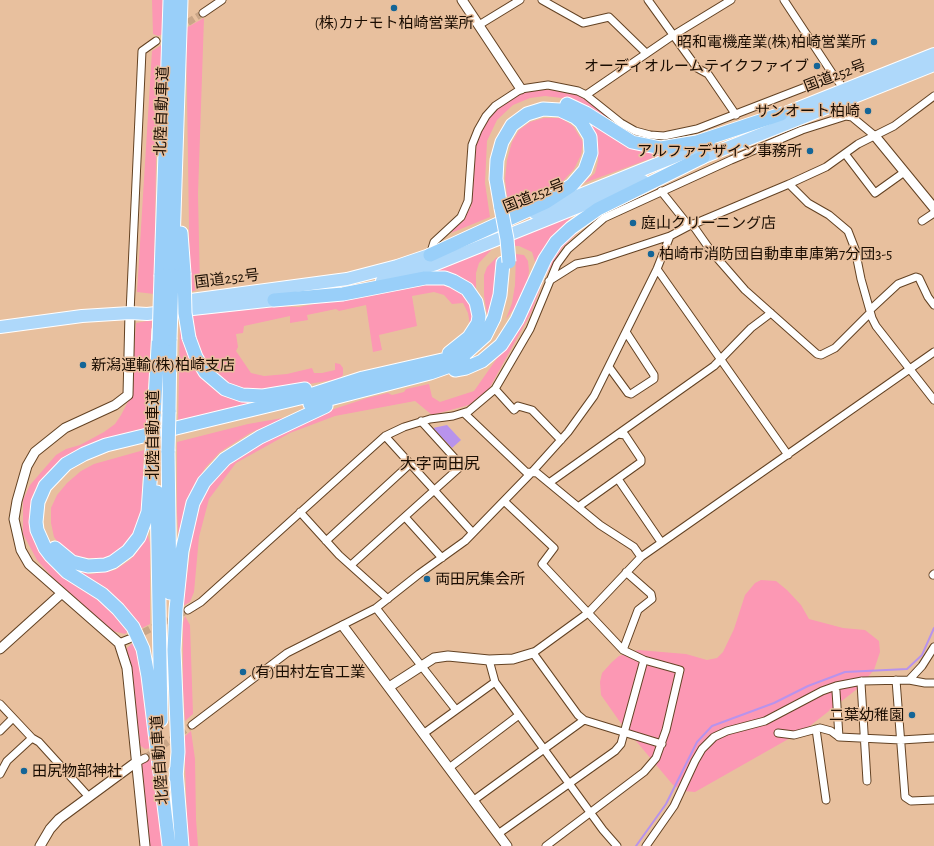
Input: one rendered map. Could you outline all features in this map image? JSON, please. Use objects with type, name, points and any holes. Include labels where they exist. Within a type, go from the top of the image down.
[{"type":"highway","name":"北陸自動車道","points":[[162,340],[160,320],[172,274],[170,0]]},
{"type":"highway","name":"北陸自動車道","points":[[174,846],[159,654],[159,452],[162,340],[172,274],[182,0]]},
{"type":"highway","name":"国道252号","points":[[0,327],[82,316],[130,313],[147,314],[274,300],[344,290],[391,279],[418,270],[703,157],[934,54]]},
{"type":"highway","name":"国道252号","points":[[130,313],[147,307],[193,299],[297,287],[347,279],[397,266],[430,255],[781,114],[934,65]]},
{"type":"highway","points":[[159,452],[148,512],[139,537],[128,551],[113,562],[105,565],[88,566],[72,562],[59,553],[49,538],[46,529],[44,512],[46,504],[60,480],[85,463],[123,449],[365,384],[466,360],[480,350],[492,336],[504,306],[508,283],[506,262],[507,239],[498,209],[489,167],[495,139],[510,118],[520,110],[533,104],[550,102],[568,104],[586,113],[632,142],[661,148],[697,142],[781,114]]},
{"type":"highway","points":[[430,255],[546,202],[572,185],[585,170],[591,153],[590,136],[581,122],[568,113],[543,109],[527,114],[512,125],[502,142],[497,160],[496,179],[498,209]]},
{"type":"highway","points":[[428,368],[457,370],[474,365],[489,356],[501,345],[517,320],[545,259],[556,242],[575,224],[598,208],[703,157]]},
{"type":"highway","points":[[172,274],[185,313],[189,338],[196,357],[205,372],[225,389],[242,394],[273,394],[365,384]]},
{"type":"highway","points":[[274,300],[343,294],[425,278],[435,277],[453,281],[467,289],[472,295],[478,309],[478,323],[469,337],[456,349],[428,368]]},
{"type":"highway","points":[[176,778],[178,752],[174,650],[178,579],[186,531],[193,503],[198,492],[217,466],[247,444],[365,384]]},
{"type":"highway","points":[[174,846],[146,662],[138,637],[133,627],[118,609],[102,594],[67,572],[45,548],[37,530],[36,522],[36,512],[41,494],[45,486],[58,470],[75,458],[94,449],[365,384]]},
{"type":"highway","name":"北陸自動車道","points":[[159,452],[176,778],[174,846]]},
{"type":"street","points":[[203,13],[222,0]]},
{"type":"street","points":[[462,0],[522,88]]},
{"type":"street","points":[[479,25],[520,0]]},
{"type":"street","points":[[542,0],[583,23],[609,17],[646,53]]},
{"type":"street","points":[[648,0],[672,36],[697,68],[708,74],[736,115]]},
{"type":"street","points":[[586,94],[672,36],[731,0]]},
{"type":"street","points":[[784,0],[847,94],[855,110],[852,117]]},
{"type":"street","points":[[145,846],[135,763],[127,668],[119,643],[29,564],[21,550],[14,519],[17,501],[27,466],[35,452],[65,428],[116,405],[128,395],[130,313],[142,51],[156,41]]},
{"type":"street","points":[[430,255],[434,242],[461,217],[468,201],[470,159],[472,145],[478,130],[486,116],[495,106],[522,88],[548,85],[562,87],[586,94],[621,123],[635,131],[650,135],[664,136],[681,134],[736,115],[834,76]]},
{"type":"street","points":[[549,281],[576,264],[596,260],[670,236],[690,225],[826,167],[846,155],[858,144],[899,123],[934,96]]},
{"type":"street","points":[[188,610],[201,602],[385,436],[421,421],[469,411],[495,389],[530,329],[549,281],[568,249],[604,218],[661,191],[802,130],[846,116],[852,117],[874,136],[934,208]]},
{"type":"street","points":[[846,155],[875,193],[904,173]]},
{"type":"street","points":[[789,184],[808,203],[829,215],[848,231],[856,249],[870,312],[878,330],[934,400]]},
{"type":"street","points":[[661,191],[745,290],[821,356],[835,348],[898,284],[916,276],[920,278],[928,297],[934,305]]},
{"type":"street","points":[[922,221],[934,213]]},
{"type":"street","points":[[192,725],[287,653],[376,608],[473,533],[561,440],[594,396],[657,269],[670,236]]},
{"type":"street","points":[[657,269],[788,455]]},
{"type":"street","points":[[549,483],[720,360],[751,328],[771,313]]},
{"type":"street","points":[[609,367],[628,393],[631,394],[654,379],[654,375],[626,332]]},
{"type":"street","points":[[389,688],[422,664],[434,658],[448,656],[489,660],[513,659],[533,653],[588,613],[641,557],[934,352]]},
{"type":"street","points":[[495,389],[514,410],[518,406],[532,410],[561,440]]},
{"type":"street","points":[[464,413],[526,472],[537,474],[600,525],[634,547],[641,557]]},
{"type":"street","points":[[351,565],[459,468],[460,464],[421,421]]},
{"type":"street","points":[[578,507],[641,462],[641,459],[624,435],[618,434]]},
{"type":"street","points":[[385,436],[473,533]]},
{"type":"street","points":[[326,541],[410,464]]},
{"type":"street","points":[[618,479],[661,542]]},
{"type":"street","points":[[504,501],[554,548],[542,564],[623,650],[644,660],[680,670],[662,744],[656,758],[644,772],[546,846]]},
{"type":"street","points":[[300,512],[326,541],[388,599]]},
{"type":"street","points":[[405,516],[442,558]]},
{"type":"street","points":[[623,650],[638,610],[652,600],[651,594],[626,572]]},
{"type":"street","points":[[0,649],[62,593]]},
{"type":"street","points":[[376,608],[422,664],[456,710]]},
{"type":"street","points":[[343,626],[507,846]]},
{"type":"street","points":[[119,643],[129,639]]},
{"type":"street","points":[[909,680],[922,666],[934,648]]},
{"type":"street","points":[[533,653],[578,715],[584,720],[662,744]]},
{"type":"street","points":[[489,660],[495,682],[614,845]]},
{"type":"street","points":[[498,834],[569,782],[615,751],[621,744],[644,660]]},
{"type":"street","points":[[896,680],[905,797],[911,801],[934,800]]},
{"type":"street","points":[[646,846],[674,806],[694,761],[702,749],[714,737],[728,731],[765,721],[822,691],[862,681],[909,680],[934,683]]},
{"type":"street","points":[[862,681],[864,738],[868,781]]},
{"type":"street","points":[[423,734],[495,682]]},
{"type":"street","points":[[836,691],[839,738]]},
{"type":"street","points":[[0,704],[32,738],[39,742],[89,797]]},
{"type":"street","points":[[449,768],[519,715]]},
{"type":"street","points":[[0,731],[13,718]]},
{"type":"street","points":[[474,800],[584,720]]},
{"type":"street","points":[[778,733],[794,735],[820,728],[831,731],[839,738],[901,740],[934,738]]},
{"type":"street","points":[[816,729],[826,800]]},
{"type":"street","points":[[0,774],[3,762],[32,738]]},
{"type":"street","points":[[40,846],[50,829],[59,819],[135,763],[145,758]]},
{"type":"shaded area","points":[[152,0],[164,0],[163,34],[158,36],[153,34]]},
{"type":"shaded area","points":[[204,18],[198,194],[200,289],[190,292],[186,28]]},
{"type":"shaded area","points":[[163,44],[156,159],[154,294],[137,292],[152,51]]},
{"type":"shaded area","points":[[527,88],[572,92],[591,102],[620,127],[579,103],[562,98],[545,96],[530,98],[513,105],[497,120],[487,141],[485,183],[490,217],[451,233],[471,207],[475,148],[480,132],[499,104]]},
{"type":"shaded area","points":[[544,118],[561,118],[573,126],[583,142],[581,155],[574,169],[563,181],[512,208],[507,196],[505,179],[507,160],[512,142],[519,130],[530,122]]},
{"type":"shaded area","points":[[587,121],[674,150],[584,183],[595,173],[598,161],[598,144]]},
{"type":"shaded area","points":[[573,215],[551,239],[536,265],[532,252],[519,246],[515,246],[514,239]]},
{"type":"shaded area","points":[[583,227],[562,248],[544,278],[531,313],[489,389],[469,405],[432,415],[415,401],[335,416],[290,433],[236,463],[209,499],[199,537],[194,592],[190,602],[183,606],[192,536],[198,509],[213,480],[236,457],[283,431],[331,410],[367,398],[388,393],[392,395],[404,392],[406,389],[429,384],[432,397],[440,402],[474,391],[514,334],[542,271],[571,232]]},
{"type":"shaded area","points":[[494,247],[479,263],[476,273],[476,293],[418,272]]},
{"type":"shaded area","points":[[516,254],[524,255],[528,261],[529,271],[527,285],[516,306],[506,319],[512,303],[515,285]]},
{"type":"shaded area","points":[[497,257],[499,270],[488,319],[484,296],[484,275],[487,267]]},
{"type":"shaded area","points":[[432,279],[459,288],[471,301],[473,319],[470,325],[468,313],[463,303],[452,304],[444,295],[434,292],[412,296],[417,326],[379,335],[382,350],[373,352],[366,305],[339,311],[336,309],[307,315],[308,320],[290,323],[290,316],[244,326],[243,333],[236,334],[238,347],[236,351],[251,373],[264,376],[287,374],[312,368],[314,373],[322,373],[335,370],[335,363],[340,364],[343,368],[343,375],[339,379],[254,393],[235,388],[221,381],[207,368],[199,350],[192,326],[191,311],[275,306],[299,307]]},
{"type":"shaded area","points":[[152,320],[146,430],[45,481],[35,540],[104,600],[129,630],[125,634],[108,630],[54,579],[37,560],[23,534],[23,500],[30,485],[56,455],[66,449],[80,445],[104,432],[115,424],[131,396],[136,323]]},
{"type":"shaded area","points":[[180,321],[209,383],[216,390],[226,395],[255,402],[255,405],[178,424]]},
{"type":"shaded area","points":[[288,417],[250,433],[220,452],[205,468],[193,489],[184,516],[179,546],[177,512],[177,442],[248,424]]},
{"type":"shaded area","points":[[447,425],[461,440],[452,448],[433,428]]},
{"type":"shaded area","points":[[144,450],[141,520],[127,544],[114,555],[102,559],[77,557],[63,549],[54,537],[51,523],[51,508],[57,495],[67,483],[81,471],[94,464]]},
{"type":"shaded area","points":[[147,533],[150,543],[150,624],[140,629],[129,612],[115,598],[75,571],[91,574],[115,570],[130,560],[137,552]]},
{"type":"shaded area","points":[[761,580],[776,581],[801,605],[809,619],[843,628],[865,630],[879,641],[880,652],[874,670],[857,689],[806,729],[695,792],[684,791],[673,785],[620,722],[601,695],[600,682],[602,673],[619,656],[638,650],[686,654],[707,660],[717,658],[723,652],[734,629],[745,595],[755,583]]},
{"type":"shaded area","points":[[185,616],[190,625],[193,714],[185,721],[183,689],[183,623]]},
{"type":"shaded area","points":[[134,642],[143,672],[152,748],[145,749],[138,744],[135,695],[127,648]]},
{"type":"shaded area","points":[[191,731],[195,759],[198,846],[188,846],[184,737]]},
{"type":"shaded area","points":[[152,758],[163,846],[150,846],[140,768],[141,764]]},
{"type":"waterway","points":[[636,846],[666,804],[697,742],[712,726],[774,703],[808,686],[845,672],[907,669],[922,655],[934,628]]},
{"type":"tunnel","points":[[179,28],[203,13]]},
{"type":"tunnel","points":[[134,637],[188,610]]},
{"type":"tunnel","points":[[145,758],[192,725]]},
{"type":"place","name":"(株)カナモト柏崎営業所","points":[[394,8]]},
{"type":"place","name":"昭和電機産業(株)柏崎営業所","points":[[874,42]]},
{"type":"place","name":"オーディオルームテイクファイブ","points":[[817,66]]},
{"type":"place","name":"サンオート柏崎","points":[[868,111]]},
{"type":"place","name":"アルファデザイン事務所","points":[[810,151]]},
{"type":"place","name":"庭山クリーニング店","points":[[633,223]]},
{"type":"place","name":"柏崎市消防団自動車車庫第7分団3-5","points":[[651,254]]},
{"type":"place","name":"新潟運輸(株)柏崎支店","points":[[83,365]]},
{"type":"place","name":"両田尻集会所","points":[[427,579]]},
{"type":"place","name":"(有)田村左官工業","points":[[243,672]]},
{"type":"place","name":"二葉幼稚園","points":[[912,715]]},
{"type":"place","name":"田尻物部神社","points":[[24,771]]},
{"type":"district","name":"大字両田尻","points":[[440,464]]}]
